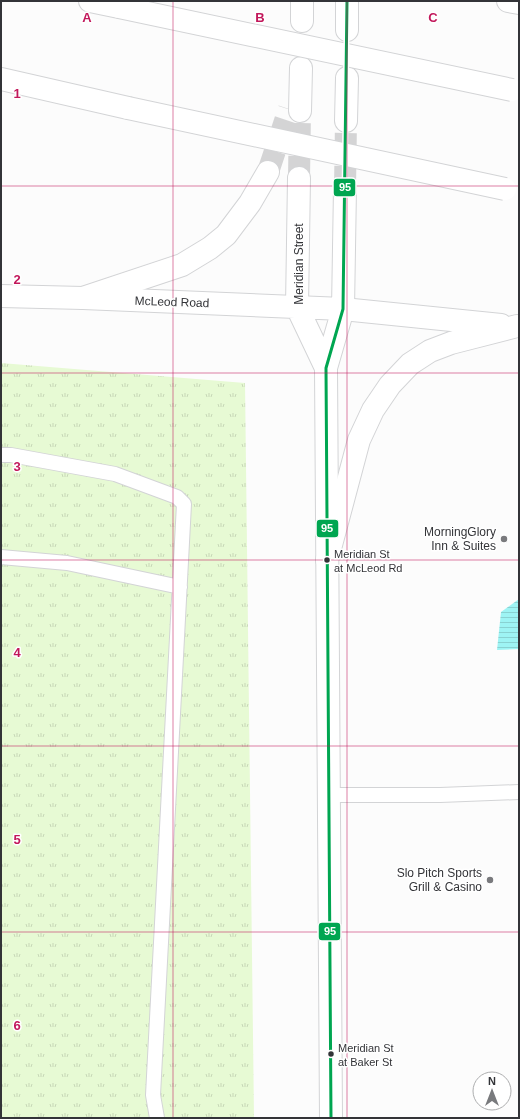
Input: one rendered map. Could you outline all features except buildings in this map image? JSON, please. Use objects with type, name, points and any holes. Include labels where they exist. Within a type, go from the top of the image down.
[{"type":"main road","points":[[90,1],[515,90]]},
{"type":"main road","points":[[347,1],[347,30]]},
{"type":"main road","points":[[508,1],[519,3]]},
{"type":"main road","points":[[294,110],[301,68]]},
{"type":"main road","points":[[346,78],[346,120]]},
{"type":"main road","points":[[1,79],[128,108],[512,190]]},
{"type":"main road","points":[[1,94],[128,108]]},
{"type":"main road","points":[[83,298],[182,265],[210,248],[226,235],[250,204],[268,172]]},
{"type":"main road","name":"Meridian Street","points":[[299,178],[297,306],[326,368]]},
{"type":"main road","name":"Meridian Street","points":[[331,1118],[326,368],[343,309],[345,188]]},
{"type":"main road","name":"McLeod Road","points":[[1,296],[297,306],[518,326]]},
{"type":"main road","points":[[327,560],[359,440],[373,410],[390,385],[410,364],[430,351],[451,343],[518,326]]},
{"type":"lane","points":[[1,455],[11,455],[115,474],[177,497],[184,504],[153,1095],[157,1118]]},
{"type":"lane","points":[[1,557],[67,563],[180,587]]},
{"type":"lane","points":[[328,795],[440,795],[519,792]]},
{"type":"green space","points":[[1,363],[245,383],[254,1118],[1,1118]]},
{"type":"water","points":[[519,599],[519,649],[497,650],[501,612]]},
{"type":"tunnel","points":[[268,172],[289,109]]},
{"type":"tunnel","points":[[299,178],[300,111]]},
{"type":"tunnel","points":[[345,188],[346,121]]},
{"type":"transit line","name":"95","points":[[331,1118],[326,368],[343,309],[347,1]]},
{"type":"place","name":"MorningGlory Inn & Suites","points":[[504,539]]},
{"type":"place","name":"Meridian St at McLeod Rd","points":[[327,560]]},
{"type":"place","name":"Slo Pitch Sports Grill & Casino","points":[[490,880]]},
{"type":"place","name":"Meridian St at Baker St","points":[[331,1054]]}]
